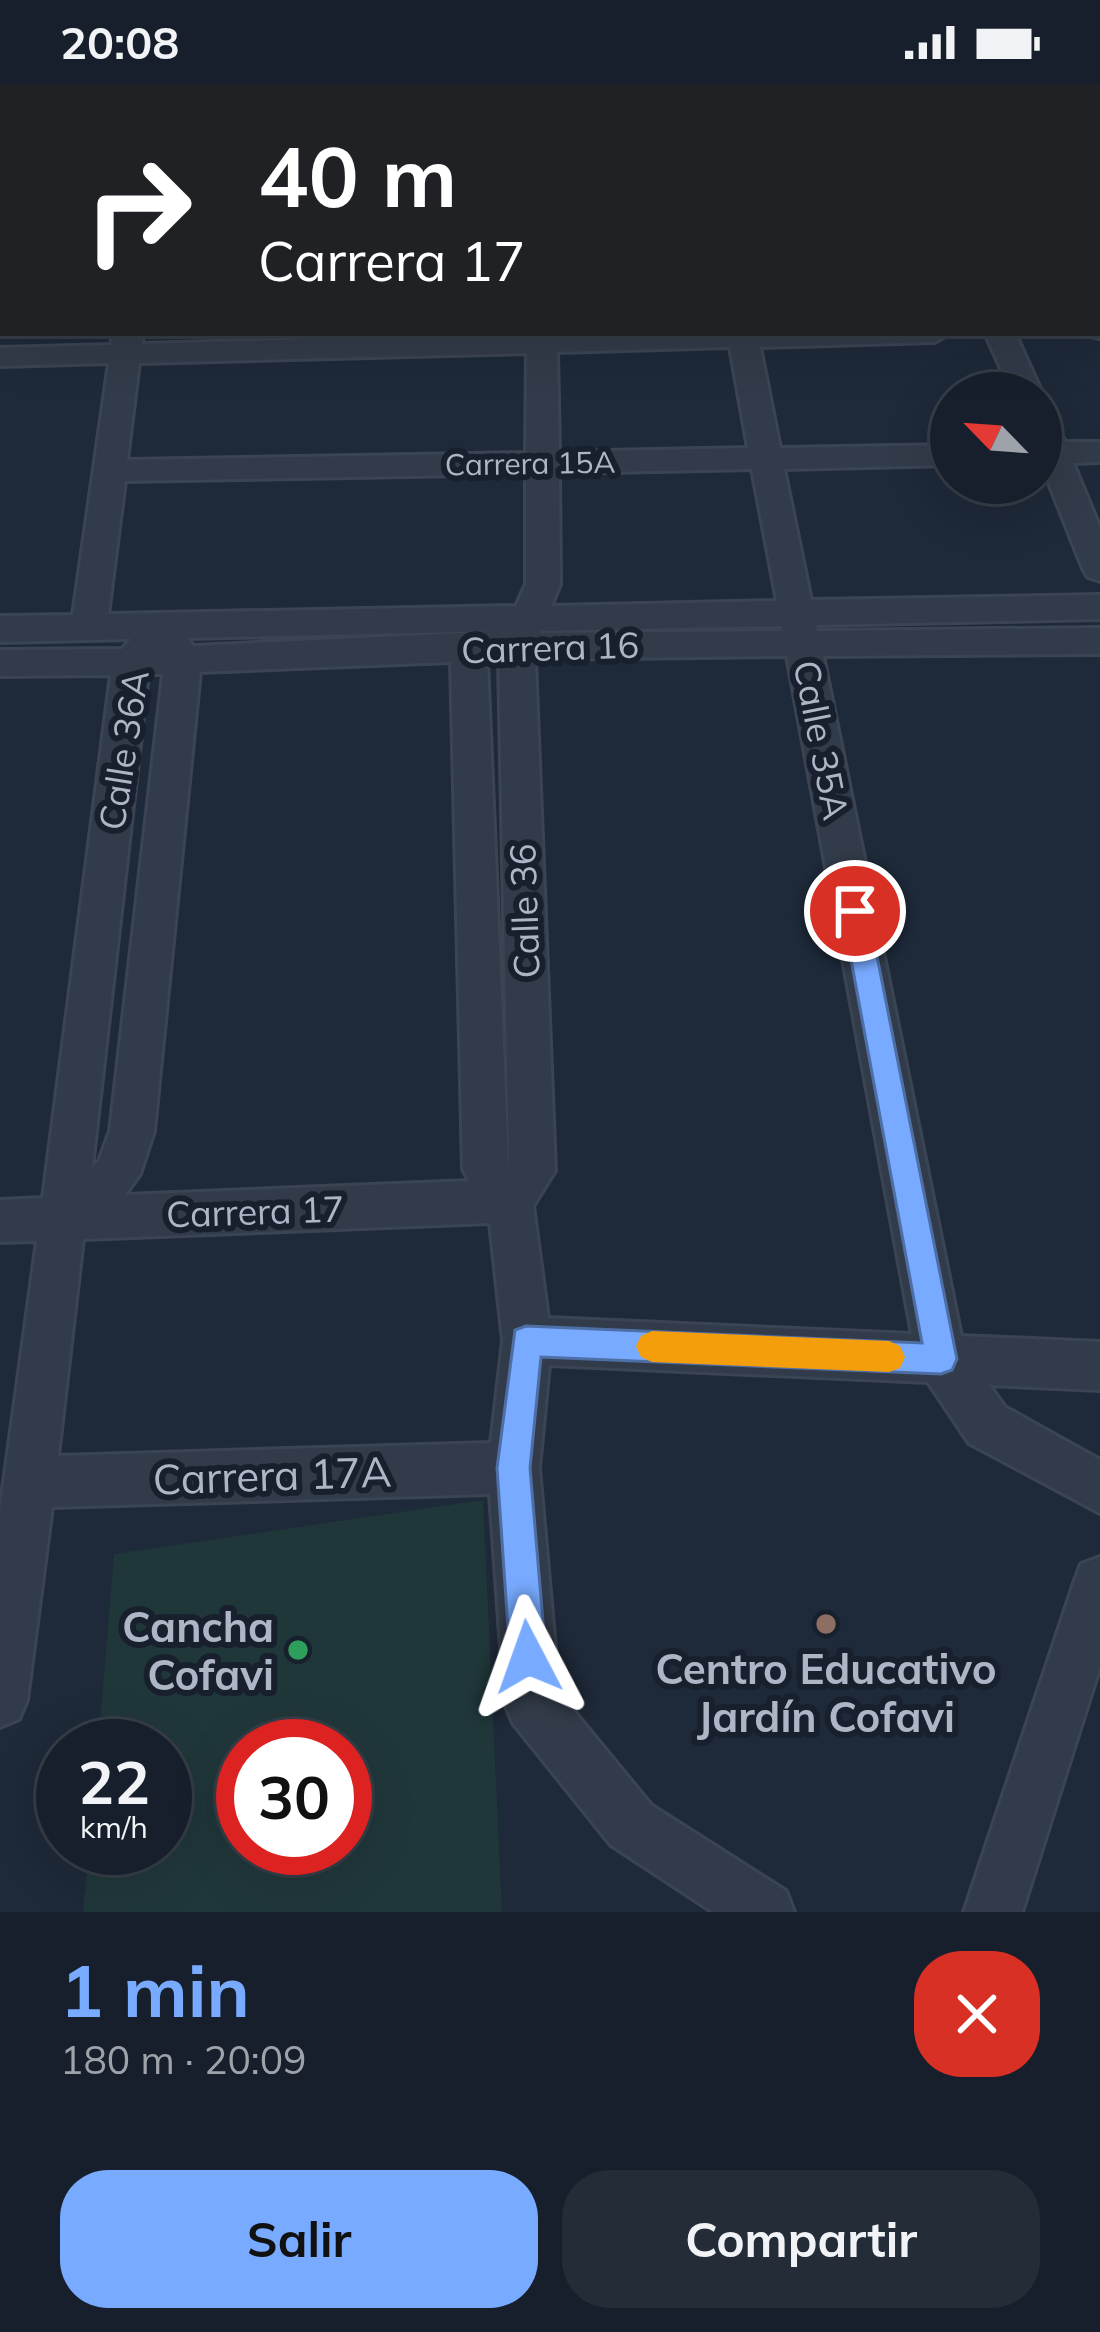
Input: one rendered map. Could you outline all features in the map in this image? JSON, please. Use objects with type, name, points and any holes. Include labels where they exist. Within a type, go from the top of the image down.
[{"type":"street","points":[[0,358],[127,344],[676,336]]},
{"type":"street","name":"Calle 35A","points":[[743,336],[941,1359]]},
{"type":"street","points":[[1001,336],[1018,372]]},
{"type":"street","name":"Calle 36","points":[[509,1201],[532,1171],[524,631],[543,584],[542,338]]},
{"type":"street","points":[[89,627],[127,344]]},
{"type":"street","points":[[1062,446],[1100,452]]},
{"type":"street","name":"Carrera 15A","points":[[110,471],[930,455]]},
{"type":"street","points":[[1062,480],[1100,569]]},
{"type":"street","name":"Carrera 16","points":[[172,644],[801,627],[1100,607]]},
{"type":"street","name":"Carrera 16","points":[[0,629],[89,627],[172,644],[469,649],[524,631]]},
{"type":"street","name":"Carrera 16","points":[[801,627],[1100,641]]},
{"type":"street","name":"Calle 36A","points":[[0,1700],[131,662],[172,644],[132,1131],[117,1174],[61,1219]]},
{"type":"street","name":"Calle 36","points":[[469,649],[486,1169],[509,1201],[526,1341],[514,1468],[532,1704],[632,1825],[765,1912]]},
{"type":"street","points":[[0,663],[131,662]]},
{"type":"street","name":"Carrera 17","points":[[0,1221],[509,1201]]},
{"type":"street","points":[[526,1341],[1100,1366]]},
{"type":"street","points":[[941,1359],[987,1425],[1100,1488]]},
{"type":"street","name":"Carrera 17A","points":[[31,1482],[514,1468]]},
{"type":"street","points":[[993,1912],[1100,1583]]},
{"type":"green space","name":"Cancha Cofavi","points":[[483,1500],[502,1912],[83,1912],[86,1875],[192,1875],[192,1719],[100,1719],[114,1554]]},
{"type":"slow traffic","points":[[652,1346],[889,1357]]},
{"type":"place","name":"Centro Educativo Jardín Cofavi","points":[[826,1624]]},
{"type":"place","name":"Cancha Cofavi","points":[[298,1650]]},
{"type":"route","points":[[528,1657],[514,1468],[526,1341],[941,1359],[855,911]]}]
